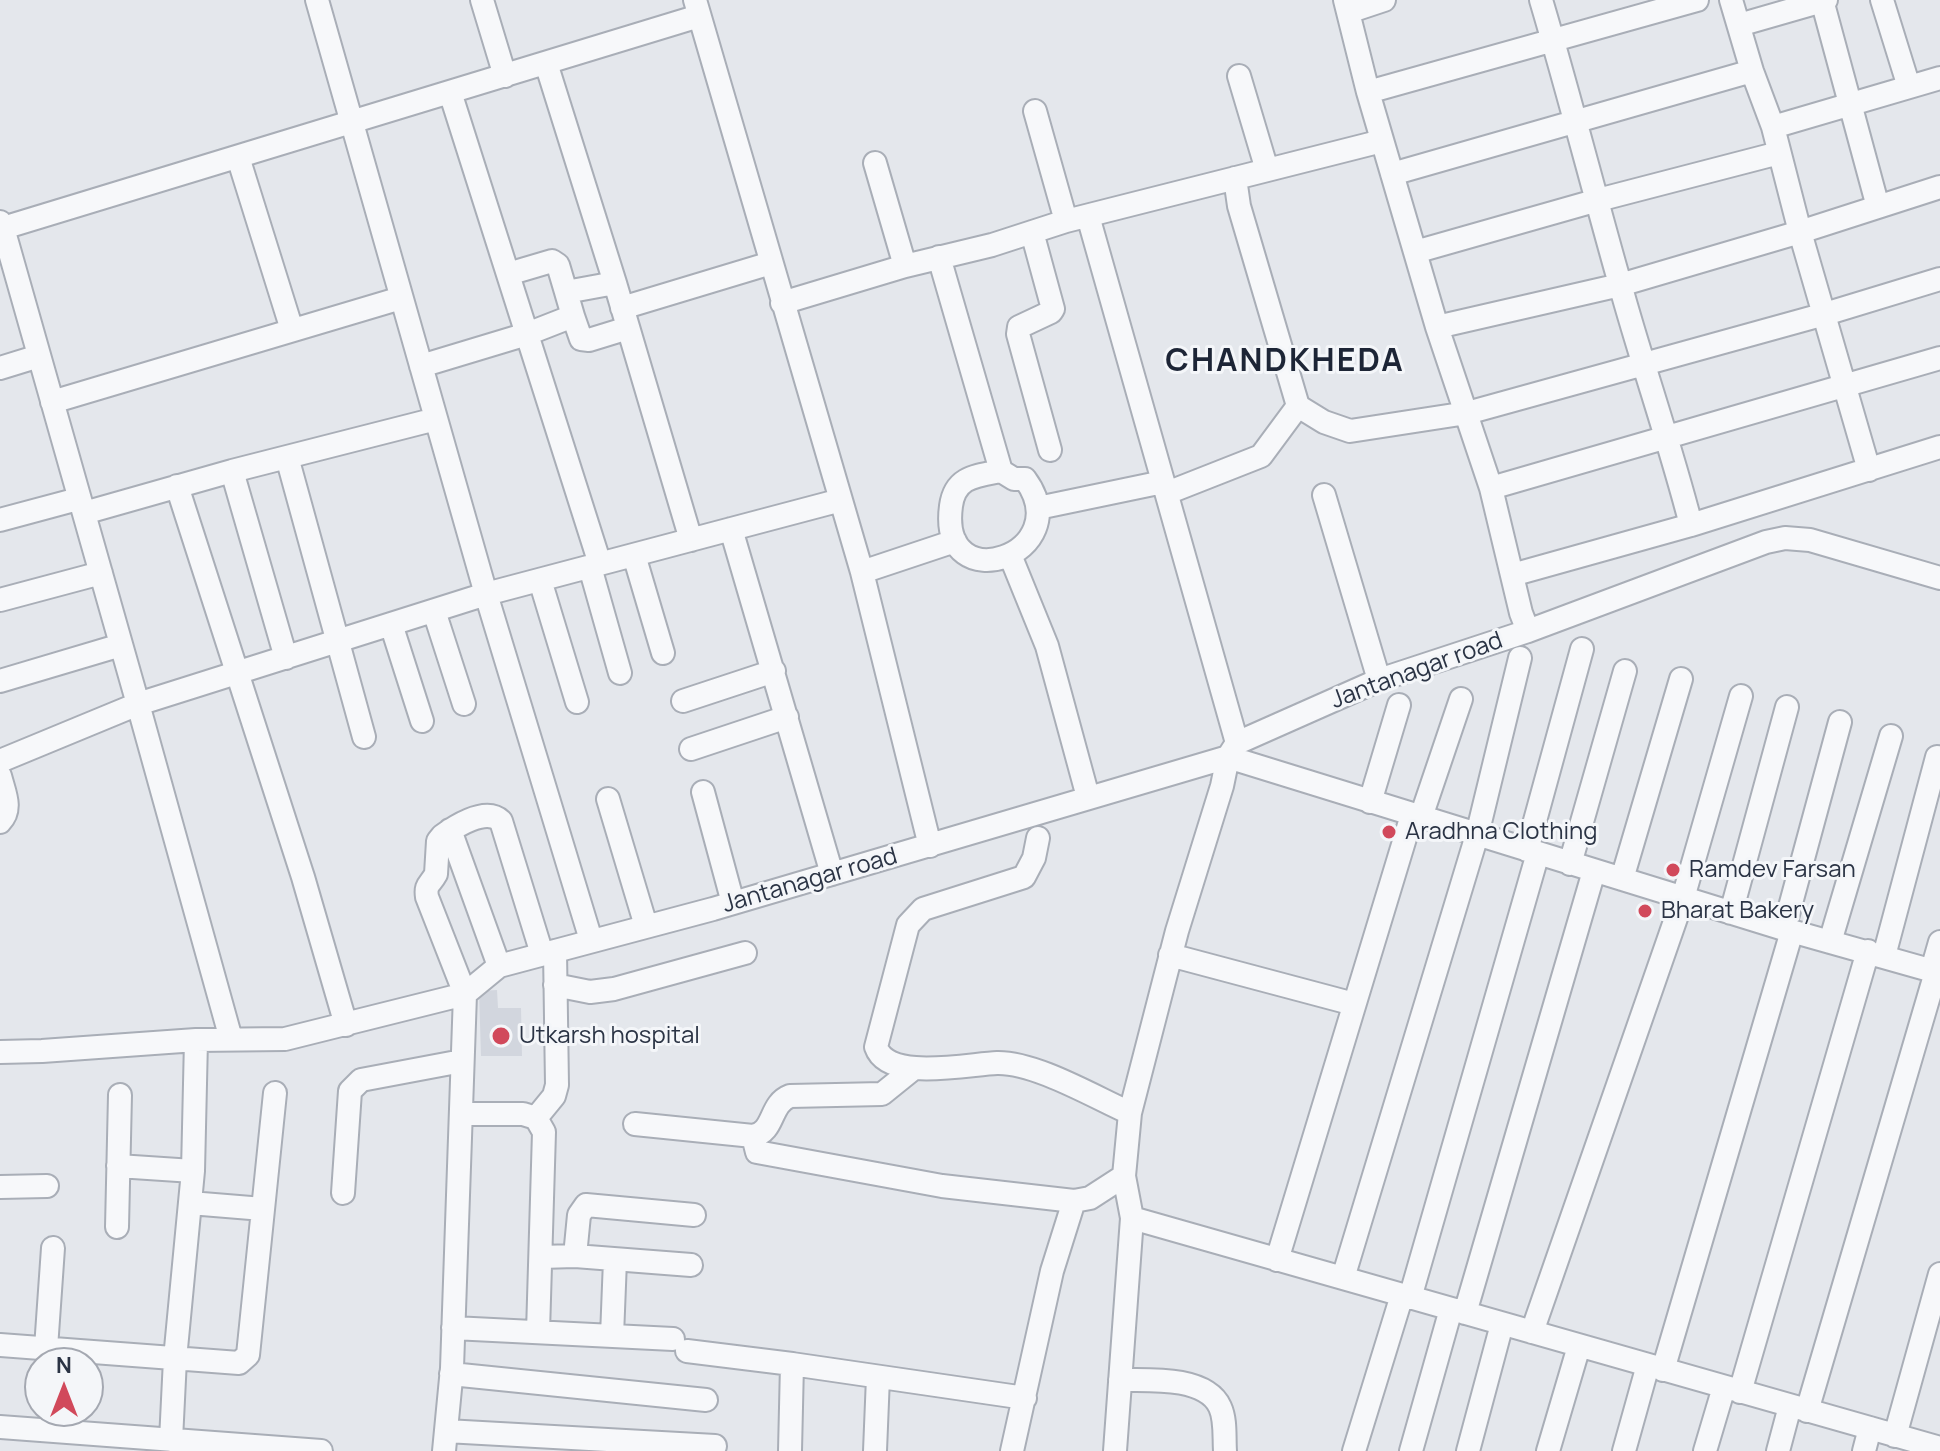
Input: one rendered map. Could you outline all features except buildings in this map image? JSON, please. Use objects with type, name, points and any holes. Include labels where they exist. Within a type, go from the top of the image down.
[{"type":"street","points":[[317,0],[486,594],[591,940]]},
{"type":"street","points":[[482,0],[505,76]]},
{"type":"street","points":[[1346,6],[1384,0]]},
{"type":"street","points":[[1541,0],[1691,525]]},
{"type":"street","points":[[1368,92],[1697,0]]},
{"type":"street","points":[[1731,0],[1773,127],[1869,470]]},
{"type":"street","points":[[1739,25],[1824,0],[1878,207]]},
{"type":"street","points":[[1882,0],[1909,87]]},
{"type":"street","name":"Jantanagar road","points":[[465,994],[499,966],[930,846],[1232,750],[1379,680],[1528,631],[1491,488],[1437,327],[1346,6]]},
{"type":"street","points":[[231,1039],[1,225],[505,76],[697,8],[862,572],[930,846]]},
{"type":"street","points":[[546,63],[691,540]]},
{"type":"street","points":[[1392,174],[1752,71]]},
{"type":"street","points":[[1239,76],[1267,170]]},
{"type":"street","points":[[1773,127],[1940,78]]},
{"type":"street","points":[[450,92],[527,334],[595,565],[620,673]]},
{"type":"street","points":[[1035,111],[1077,218],[1165,488],[1232,750],[1170,955],[1130,1113],[1124,1176],[1132,1218],[1115,1451]]},
{"type":"street","points":[[782,303],[905,266],[992,245],[1077,218],[1382,141]]},
{"type":"street","points":[[1415,252],[1779,153]]},
{"type":"street","points":[[238,157],[292,330]]},
{"type":"street","points":[[875,163],[905,266]]},
{"type":"street","points":[[1235,178],[1239,206],[1298,406],[1324,422],[1350,431],[1467,413],[1940,279]]},
{"type":"street","points":[[1437,327],[1620,285],[1940,187]]},
{"type":"street","points":[[1032,232],[1053,309],[1017,330],[1050,450]]},
{"type":"street","points":[[939,257],[1001,471],[1014,479],[1025,479],[1038,508],[1031,536],[1022,548],[1000,560],[979,560],[959,551],[955,541],[950,517],[953,493],[961,482],[1001,471]]},
{"type":"street","points":[[508,274],[552,261],[558,265],[581,339],[589,340],[625,318],[771,263]]},
{"type":"street","points":[[566,292],[615,283]]},
{"type":"street","points":[[52,402],[401,298]]},
{"type":"street","points":[[421,366],[527,334],[573,316]]},
{"type":"street","points":[[0,368],[39,356]]},
{"type":"street","points":[[1491,488],[1940,358]]},
{"type":"street","points":[[1038,508],[1165,488],[1261,456],[1298,406]]},
{"type":"street","points":[[0,520],[177,486],[436,419]]},
{"type":"street","points":[[1512,575],[1691,525],[1940,447]]},
{"type":"street","points":[[287,457],[364,737]]},
{"type":"street","points":[[232,471],[286,658]]},
{"type":"street","points":[[177,486],[238,671],[346,1025]]},
{"type":"street","points":[[1324,495],[1379,680]]},
{"type":"street","points":[[0,761],[138,704],[486,594],[841,500]]},
{"type":"street","points":[[731,529],[832,874]]},
{"type":"street","points":[[1528,631],[1766,542],[1785,538],[1810,540],[1940,578]]},
{"type":"street","points":[[862,572],[955,541]]},
{"type":"street","points":[[634,555],[663,653]]},
{"type":"street","points":[[1010,555],[1047,646],[1088,797]]},
{"type":"street","points":[[0,600],[101,573]]},
{"type":"street","points":[[540,580],[577,702]]},
{"type":"street","points":[[434,611],[464,704]]},
{"type":"street","points":[[391,624],[422,721]]},
{"type":"street","points":[[0,681],[121,645]]},
{"type":"street","points":[[1354,1451],[1406,1296],[1532,852],[1582,649]]},
{"type":"street","points":[[1343,1278],[1477,835],[1520,658]]},
{"type":"street","points":[[683,701],[774,671]]},
{"type":"street","points":[[1570,864],[1625,671]]},
{"type":"street","points":[[1622,879],[1681,679]]},
{"type":"street","points":[[1532,1332],[1683,898],[1741,696]]},
{"type":"street","points":[[1277,1260],[1354,1004],[1417,816],[1461,699]]},
{"type":"street","points":[[1370,802],[1399,705]]},
{"type":"street","points":[[1731,913],[1787,707]]},
{"type":"street","points":[[691,749],[787,717]]},
{"type":"street","points":[[1624,1451],[1656,1368],[1788,930],[1840,722]]},
{"type":"street","points":[[1830,942],[1891,736]]},
{"type":"street","points":[[1232,750],[1370,802],[1731,913],[1936,972]]},
{"type":"street","points":[[1705,1451],[1732,1389],[1876,953],[1937,757]]},
{"type":"street","points":[[0,776],[7,806],[0,822]]},
{"type":"street","points":[[703,792],[733,903]]},
{"type":"street","points":[[608,799],[646,926]]},
{"type":"street","points":[[536,1118],[554,1096],[557,1085],[555,985],[548,952],[501,821],[487,815],[450,830],[438,841],[436,874],[426,888],[465,994],[463,1114],[459,1139],[451,1374],[445,1441],[715,1446]]},
{"type":"street","points":[[450,830],[499,966]]},
{"type":"street","points":[[1038,838],[1034,858],[1024,877],[923,909],[908,925],[876,1047],[879,1056],[913,1069],[1000,1063],[1023,1065],[1130,1113]]},
{"type":"street","points":[[1411,1451],[1458,1311],[1594,871]]},
{"type":"street","points":[[1778,1451],[1799,1408],[1936,972],[1940,942]]},
{"type":"street","points":[[555,985],[590,992],[614,989],[745,953]]},
{"type":"street","points":[[1170,955],[1354,1004]]},
{"type":"street","points":[[0,1052],[196,1040],[285,1039],[465,994]]},
{"type":"street","points":[[171,1440],[175,1359],[193,1171],[196,1040]]},
{"type":"street","points":[[343,1193],[350,1091],[354,1084],[361,1080],[462,1061]]},
{"type":"street","points":[[635,1124],[753,1136],[767,1129],[775,1106],[782,1099],[790,1096],[882,1094],[913,1069]]},
{"type":"street","points":[[104,1353],[239,1363],[248,1355],[275,1093]]},
{"type":"street","points":[[117,1227],[120,1095]]},
{"type":"street","points":[[463,1114],[523,1114],[536,1118],[544,1132],[538,1332]]},
{"type":"street","points":[[753,1136],[757,1152],[942,1186],[1074,1201],[1090,1198],[1124,1176]]},
{"type":"street","points":[[118,1166],[193,1171]]},
{"type":"street","points":[[0,1187],[47,1186]]},
{"type":"street","points":[[1012,1451],[1052,1271],[1074,1201]]},
{"type":"street","points":[[190,1203],[263,1209]]},
{"type":"street","points":[[575,1256],[579,1215],[586,1205],[694,1215]]},
{"type":"street","points":[[1132,1218],[1870,1428],[1926,1447]]},
{"type":"street","points":[[46,1347],[53,1248]]},
{"type":"street","points":[[541,1257],[575,1256],[691,1265]]},
{"type":"street","points":[[612,1336],[615,1260]]},
{"type":"street","points":[[1895,1436],[1940,1274]]},
{"type":"street","points":[[1468,1451],[1502,1324]]},
{"type":"street","points":[[453,1328],[612,1336],[1025,1398]]},
{"type":"street","points":[[0,1345],[31,1347]]},
{"type":"street","points":[[1548,1451],[1579,1346]]},
{"type":"street","points":[[790,1451],[792,1364]]},
{"type":"street","points":[[451,1374],[706,1400]]},
{"type":"street","points":[[875,1451],[878,1377]]},
{"type":"street","points":[[1120,1380],[1166,1380],[1192,1385],[1214,1396],[1222,1409],[1225,1451]]},
{"type":"street","points":[[0,1427],[51,1441],[135,1444],[171,1440],[321,1451]]},
{"type":"street","points":[[1864,1451],[1870,1428]]},
{"type":"shaded area","name":"Utkarsh hospital","points":[[497,990],[498,1008],[521,1008],[522,1056],[481,1056],[479,991]]},
{"type":"place","name":"Aradhna Clothing","points":[[1389,832]]},
{"type":"place","name":"Ramdev Farsan","points":[[1673,870]]},
{"type":"place","name":"Bharat Bakery","points":[[1645,911]]},
{"type":"place","name":"Utkarsh hospital","points":[[501,1036]]},
{"type":"district","name":"CHANDKHEDA","points":[[1285,362]]}]
